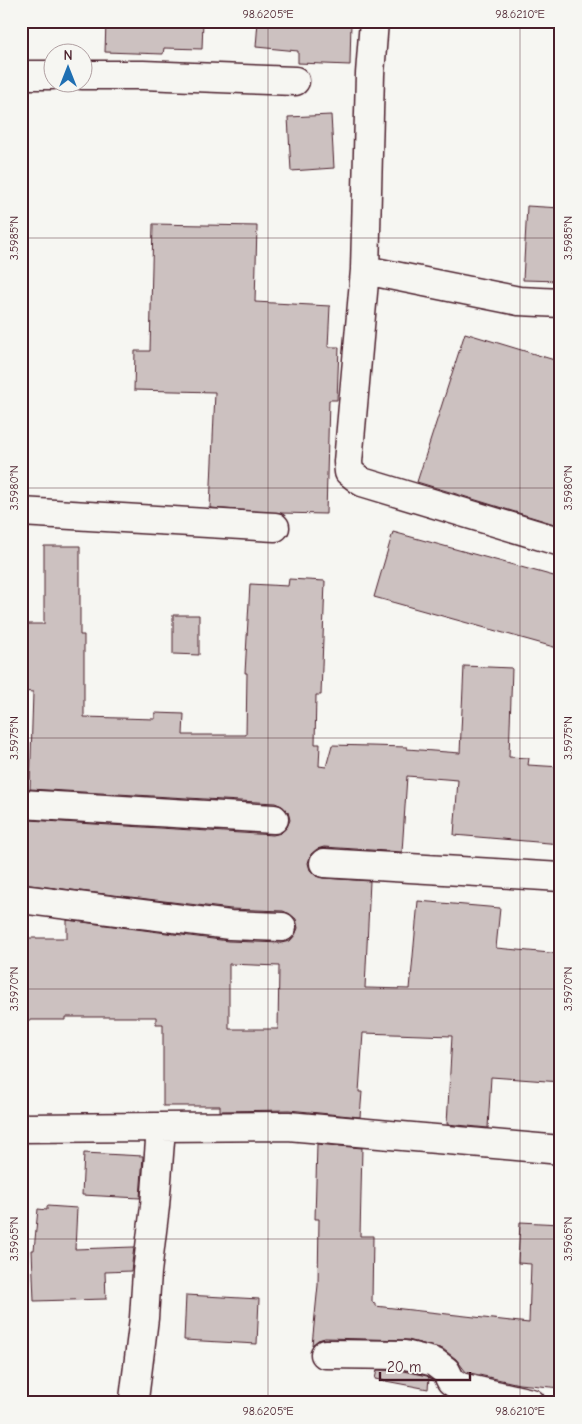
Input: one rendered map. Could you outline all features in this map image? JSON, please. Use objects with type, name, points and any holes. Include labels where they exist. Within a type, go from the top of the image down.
[{"type":"street","points":[[374,21],[370,74],[365,270],[348,462],[349,472],[362,482],[561,542]]},
{"type":"street","points":[[21,76],[42,75]]},
{"type":"street","points":[[92,75],[143,75],[295,81]]},
{"type":"street","points":[[365,270],[519,301],[561,303]]},
{"type":"street","points":[[21,512],[275,526]]},
{"type":"street","points":[[21,804],[274,819]]},
{"type":"street","points":[[324,863],[561,877]]},
{"type":"street","points":[[21,899],[230,925],[282,927]]},
{"type":"street","points":[[21,1128],[288,1126],[561,1150]]},
{"type":"street","points":[[134,1399],[144,1318],[161,1128]]},
{"type":"street","points":[[326,1354],[405,1355],[434,1362],[446,1371],[451,1381],[460,1387],[531,1403]]},
{"type":"building","points":[[106,21],[203,21],[202,49],[164,48],[163,54],[105,52]]},
{"type":"building","points":[[258,21],[351,21],[350,65],[298,63],[298,51],[256,47]]},
{"type":"building","points":[[331,115],[334,168],[291,171],[288,117]]},
{"type":"building","points":[[527,206],[561,208],[561,281],[523,280]]},
{"type":"building","points":[[153,224],[257,226],[255,302],[330,306],[328,347],[339,347],[337,400],[329,400],[326,514],[210,508],[215,392],[134,390],[135,351],[150,351]]},
{"type":"building","points":[[465,333],[561,362],[561,526],[417,482]]},
{"type":"building","points":[[393,532],[561,578],[561,649],[374,597]]},
{"type":"building","points":[[44,546],[80,546],[80,635],[84,635],[84,717],[155,719],[155,713],[184,714],[183,735],[246,735],[247,673],[245,673],[250,584],[288,586],[289,579],[325,581],[321,695],[316,695],[315,744],[320,744],[319,766],[326,767],[332,745],[407,747],[407,749],[460,753],[464,666],[512,668],[509,757],[529,758],[528,765],[561,767],[561,844],[454,835],[458,780],[407,776],[402,852],[324,847],[317,849],[311,854],[308,863],[310,870],[316,876],[370,881],[365,988],[410,989],[418,901],[500,908],[496,948],[561,954],[561,1082],[491,1077],[488,1128],[447,1124],[452,1036],[363,1033],[359,1092],[362,1092],[360,1117],[289,1110],[220,1111],[220,1106],[163,1106],[163,1024],[156,1024],[156,1017],[65,1017],[65,1020],[21,1020],[21,938],[67,938],[67,920],[228,941],[281,943],[290,941],[298,928],[296,919],[283,911],[231,909],[21,884],[21,824],[29,825],[29,820],[273,835],[281,833],[287,827],[290,820],[288,812],[282,806],[275,803],[30,789],[33,692],[21,691],[21,624],[44,624]],"holes":[[[229,964],[279,966],[278,1029],[229,1029]]]},
{"type":"building","points":[[173,615],[199,615],[199,655],[173,654]]},
{"type":"building","points":[[317,1144],[362,1148],[360,1236],[373,1236],[372,1302],[375,1303],[375,1306],[529,1323],[531,1264],[518,1263],[520,1222],[561,1224],[561,1388],[519,1384],[466,1372],[456,1359],[443,1349],[408,1340],[325,1338],[318,1340],[312,1345],[318,1285],[319,1219],[315,1219]]},
{"type":"building","points":[[84,1153],[143,1156],[140,1198],[82,1195]]},
{"type":"building","points":[[47,1206],[77,1208],[75,1249],[134,1247],[131,1271],[105,1272],[106,1299],[34,1301],[32,1250],[34,1250],[38,1209],[47,1210]]},
{"type":"building","points":[[186,1295],[259,1299],[257,1344],[184,1340]]},
{"type":"building","points":[[377,1370],[403,1371],[427,1376],[429,1378],[428,1389],[375,1379]]}]
